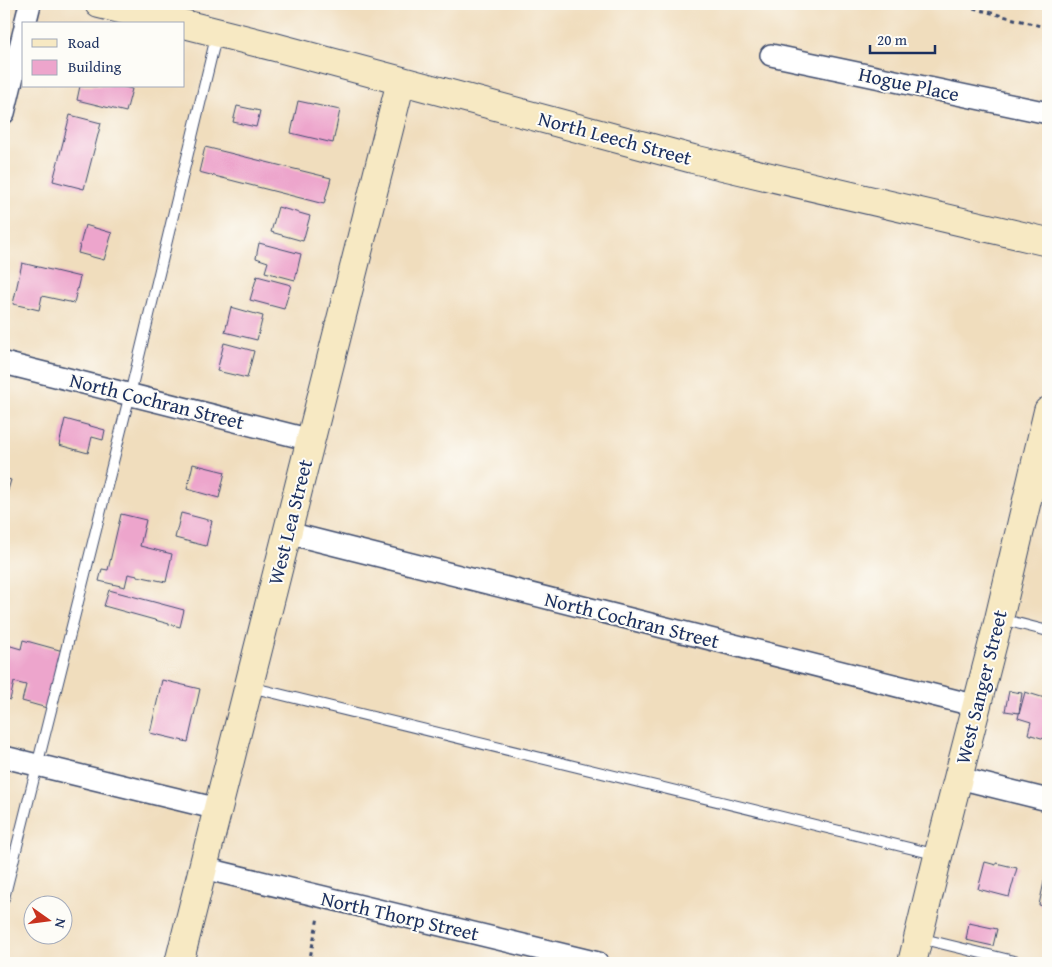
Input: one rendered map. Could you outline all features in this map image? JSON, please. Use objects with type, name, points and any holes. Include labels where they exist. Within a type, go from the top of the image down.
[{"type":"street","points":[[26,22],[30,4]]},
{"type":"street","name":"North Leech Street","points":[[99,4],[175,22]]},
{"type":"street","name":"North Leech Street","points":[[185,24],[693,159],[1048,242]]},
{"type":"street","points":[[4,112],[22,39]]},
{"type":"street","name":"Hogue Place","points":[[771,54],[1048,113]]},
{"type":"street","name":"West Lea Street","points":[[179,963],[402,81]]},
{"type":"street","name":"North Cochran Street","points":[[4,363],[311,440]]},
{"type":"street","name":"West Sanger Street","points":[[916,951],[938,856],[999,618],[1043,457],[1048,411]]},
{"type":"street","name":"North Cochran Street","points":[[288,533],[977,706]]},
{"type":"street","points":[[4,757],[218,809]]},
{"type":"street","points":[[959,778],[1048,800]]},
{"type":"street","name":"North Thorp Street","points":[[203,868],[321,898],[598,963]]},
{"type":"lane","points":[[4,898],[130,394],[217,32]]},
{"type":"lane","points":[[999,618],[1048,631]]},
{"type":"lane","points":[[249,686],[938,856]]},
{"type":"lane","points":[[916,951],[1022,963]]},
{"type":"path","points":[[958,4],[1048,28]]},
{"type":"path","points":[[309,963],[321,898]]},
{"type":"building","points":[[80,88],[132,89],[126,112],[77,100]]},
{"type":"building","points":[[298,101],[340,110],[333,143],[291,133]]},
{"type":"building","points":[[237,106],[260,111],[256,127],[233,122]]},
{"type":"building","points":[[70,115],[101,123],[84,189],[53,181]]},
{"type":"building","points":[[205,147],[331,178],[324,204],[199,172]]},
{"type":"building","points":[[278,207],[310,216],[303,241],[271,232]]},
{"type":"building","points":[[85,225],[112,233],[104,260],[78,253]]},
{"type":"building","points":[[259,243],[301,254],[295,280],[265,272],[268,262],[256,258]]},
{"type":"building","points":[[22,263],[80,277],[74,303],[42,296],[39,310],[13,304]]},
{"type":"building","points":[[257,276],[291,285],[284,309],[250,300]]},
{"type":"building","points":[[231,307],[263,316],[257,340],[225,332]]},
{"type":"building","points":[[224,343],[254,351],[247,378],[217,371]]},
{"type":"building","points":[[65,419],[105,430],[103,440],[92,437],[88,453],[59,445]]},
{"type":"building","points":[[193,464],[225,472],[219,498],[187,489]]},
{"type":"building","points":[[4,478],[11,480],[4,503]]},
{"type":"building","points":[[181,513],[212,521],[206,546],[175,538]]},
{"type":"building","points":[[121,514],[146,520],[140,546],[172,554],[166,582],[128,574],[125,587],[99,581],[102,569],[108,570]]},
{"type":"building","points":[[109,590],[184,610],[180,627],[104,606]]},
{"type":"building","points":[[23,640],[63,651],[47,708],[22,701],[26,685],[14,682],[10,700],[4,698],[4,644],[21,649]]},
{"type":"building","points":[[162,680],[200,689],[188,742],[150,733]]},
{"type":"building","points":[[1009,691],[1022,693],[1019,713],[1005,711]]},
{"type":"building","points":[[1025,692],[1048,699],[1048,740],[1028,734],[1031,722],[1018,718]]},
{"type":"building","points":[[985,862],[1017,868],[1009,897],[978,889]]},
{"type":"building","points":[[1048,868],[1048,907],[1039,905]]},
{"type":"building","points":[[969,923],[997,929],[993,946],[966,940]]}]
